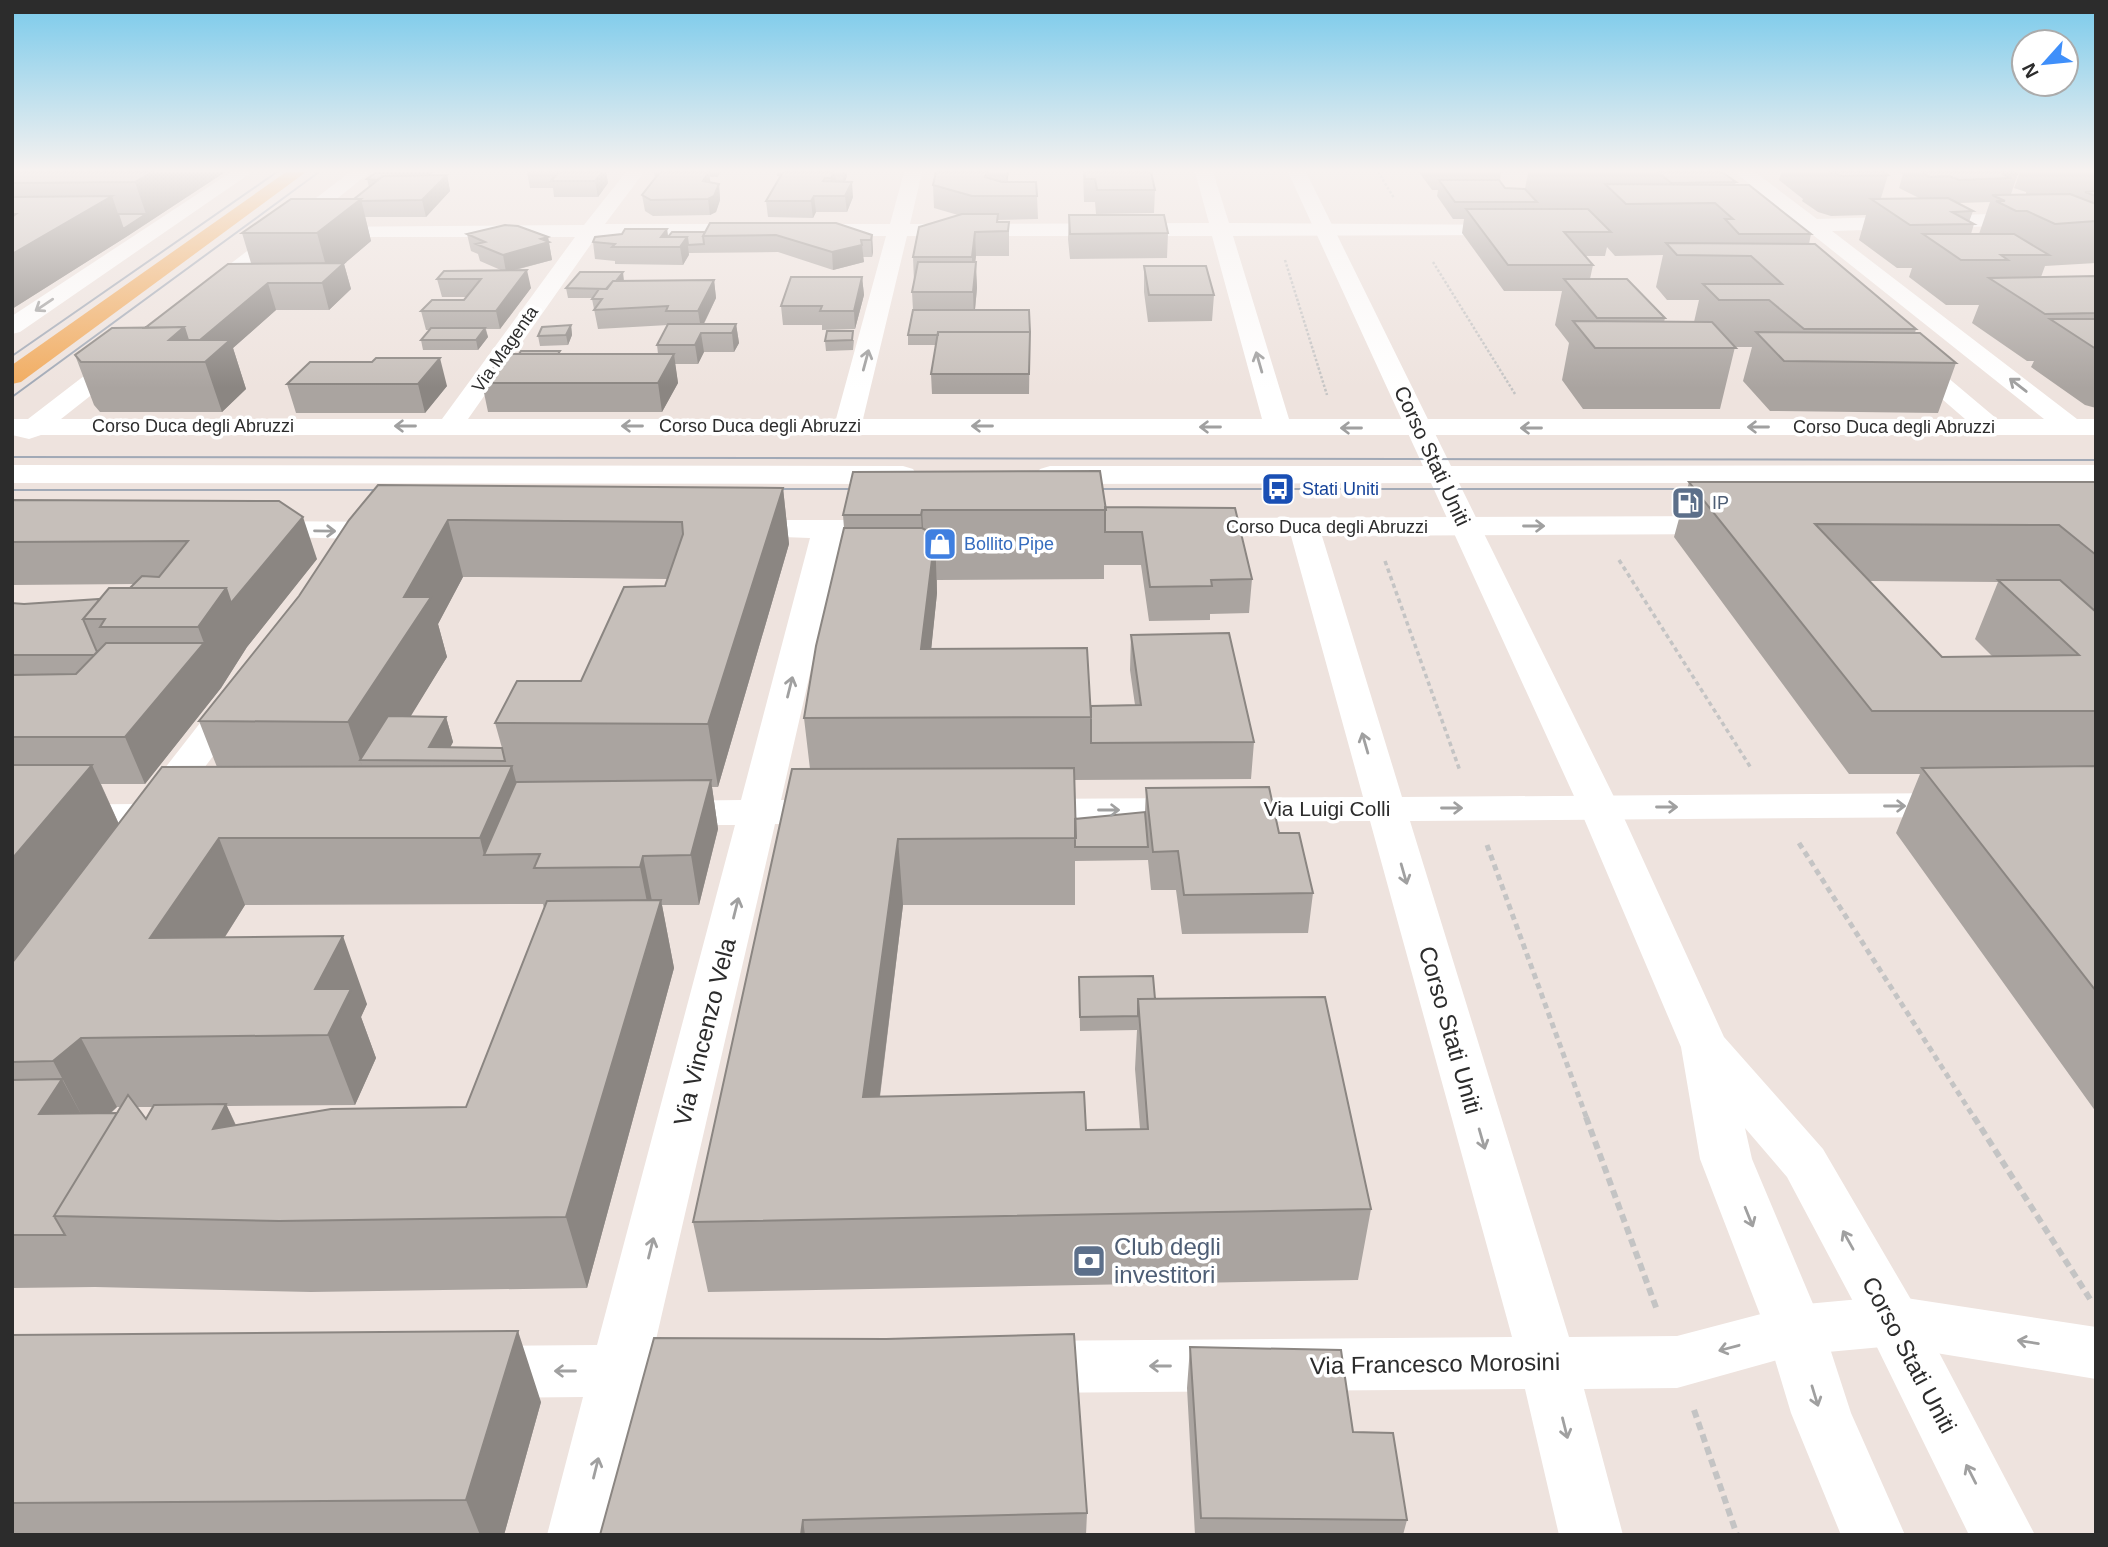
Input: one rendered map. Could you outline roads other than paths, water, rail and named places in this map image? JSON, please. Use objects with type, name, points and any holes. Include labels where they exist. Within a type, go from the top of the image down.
[{"type":"main road","points":[[12,377],[197,244]]},
{"type":"street","points":[[12,327],[128,244]]},
{"type":"street","points":[[188,307],[269,244]]},
{"type":"street","name":"Via Magenta","points":[[450,426],[581,244]]},
{"type":"street","points":[[848,425],[896,244]]},
{"type":"street","points":[[1225,244],[1278,428]]},
{"type":"street","name":"Corso Stati Uniti","points":[[1331,244],[1599,807],[1705,1047],[1726,1159],[1795,1330],[1821,1413],[1873,1535]]},
{"type":"street","points":[[1837,244],[1930,317],[2084,427]]},
{"type":"street","points":[[1930,317],[1968,317]]},
{"type":"street","points":[[12,444],[23,427],[145,341]]},
{"type":"street","points":[[1894,344],[1990,427]]},
{"type":"street","name":"Corso Duca degli Abruzzi","points":[[23,427],[2084,427]]},
{"type":"street","points":[[12,474],[926,475]]},
{"type":"street","points":[[1024,475],[2096,474]]},
{"type":"street","name":"Corso Duca degli Abruzzi","points":[[1159,527],[1763,525]]},
{"type":"street","name":"Corso Stati Uniti","points":[[1304,527],[1548,1363],[1591,1535]]},
{"type":"street","points":[[702,530],[924,528]]},
{"type":"street","name":"Via Vincenzo Vela","points":[[579,1535],[760,813],[828,529]]},
{"type":"street","points":[[231,530],[424,531]]},
{"type":"street","points":[[342,566],[368,531]]},
{"type":"street","points":[[136,832],[256,676]]},
{"type":"street","name":"Via Luigi Colli","points":[[982,811],[1998,805]]},
{"type":"street","points":[[627,813],[873,812]]},
{"type":"street","points":[[12,817],[136,832],[211,816]]},
{"type":"street","name":"Corso Stati Uniti","points":[[1705,1047],[1805,1163],[1893,1321],[2003,1535]]},
{"type":"street","name":"Via Francesco Morosini","points":[[976,1368],[1676,1362],[1795,1330],[1893,1321],[2096,1353]]},
{"type":"street","points":[[423,1373],[752,1370]]},
{"type":"tram line","points":[[12,356],[173,244]]},
{"type":"tram line","points":[[12,397],[220,244]]},
{"type":"tram line","points":[[12,457],[2096,460]]},
{"type":"tram line","points":[[762,489],[867,489]]},
{"type":"tram line","points":[[1084,489],[1707,489]]},
{"type":"tram line","points":[[12,490],[391,490]]},
{"type":"place","name":"Stati Uniti","points":[[1278,489]]},
{"type":"place","name":"IP","points":[[1688,503]]},
{"type":"place","name":"Bollito Pipe","points":[[940,544]]},
{"type":"place","name":"Club degli investitori","points":[[1089,1261]]}]
